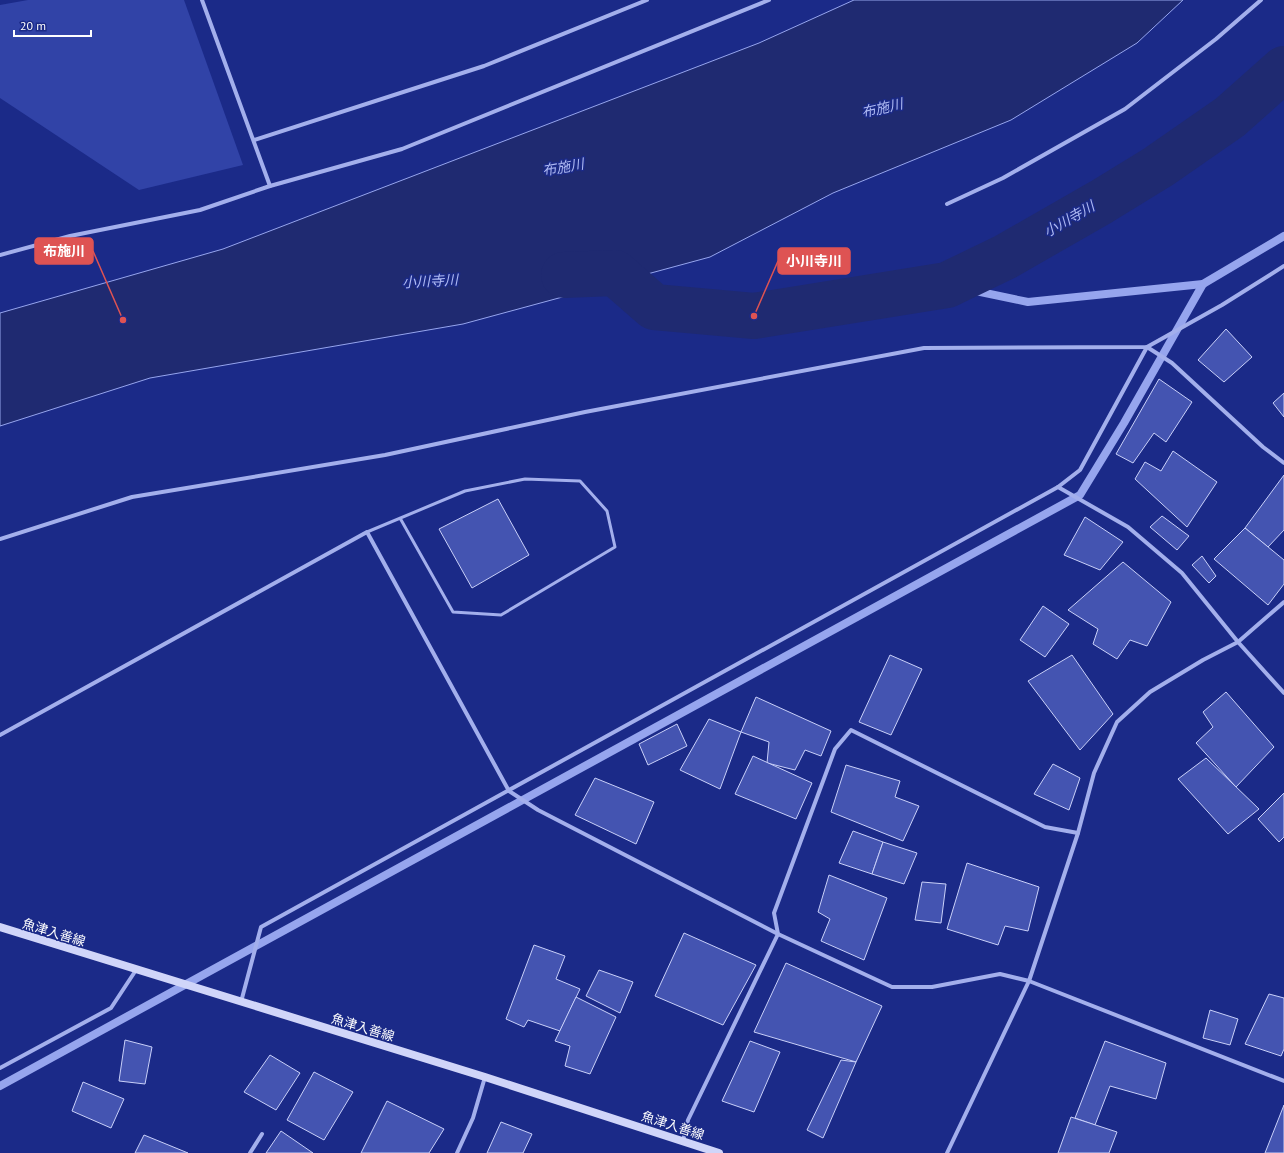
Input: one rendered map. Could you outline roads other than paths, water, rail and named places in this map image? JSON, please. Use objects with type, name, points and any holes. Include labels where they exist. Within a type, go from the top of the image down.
[{"type":"main road","name":"魚津入善線","points":[[0,927],[485,1077],[719,1153]]},
{"type":"street","points":[[202,0],[270,186]]},
{"type":"street","points":[[254,140],[484,66],[646,0]]},
{"type":"street","points":[[0,255],[70,236],[200,210],[270,186],[402,149],[769,0]]},
{"type":"street","points":[[947,204],[1003,178],[1125,109],[1216,39],[1261,0]]},
{"type":"street","points":[[0,540],[132,497],[385,455],[585,412],[924,348],[1147,347],[1222,305],[1284,266]]},
{"type":"street","points":[[1147,347],[1172,362],[1263,447],[1284,463]]},
{"type":"street","points":[[241,1002],[261,927],[1058,487],[1080,470],[1147,347]]},
{"type":"street","points":[[1058,487],[1128,527],[1182,573],[1238,642],[1284,693]]},
{"type":"street","points":[[0,735],[367,532],[508,791],[538,810],[778,934],[892,987],[932,986],[1000,974],[1029,981],[1284,1081]]},
{"type":"street","points":[[947,1153],[1029,981],[1078,833],[1094,773],[1117,722],[1150,692],[1238,642],[1284,602]]},
{"type":"street","points":[[683,1141],[688,1120],[778,934],[774,914],[835,749],[850,730],[1045,827],[1078,833]]},
{"type":"street","points":[[0,1068],[110,1008],[136,970]]},
{"type":"street","points":[[457,1153],[473,1118],[485,1077]]},
{"type":"street","points":[[250,1153],[262,1134]]},
{"type":"lane","points":[[367,532],[400,518],[465,491],[525,479],[580,481],[607,511],[615,547],[501,615],[453,612],[400,518]]},
{"type":"water","points":[[854,0],[1183,0],[1137,43],[1011,120],[833,193],[710,257],[463,324],[150,378],[0,426],[0,313],[223,249],[759,43]]},
{"type":"waterway","name":"小川寺川","points":[[564,275],[615,273],[654,307],[754,316],[947,285],[1005,257],[1101,202],[1158,167],[1230,117],[1284,69]]},
{"type":"waterway","points":[[0,1086],[1080,495],[1124,423],[1203,284],[1284,236]]},
{"type":"waterway","points":[[947,285],[1028,302],[1203,284]]},
{"type":"place","name":"小川寺川","points":[[754,316]]},
{"type":"place","name":"布施川","points":[[123,320]]}]
